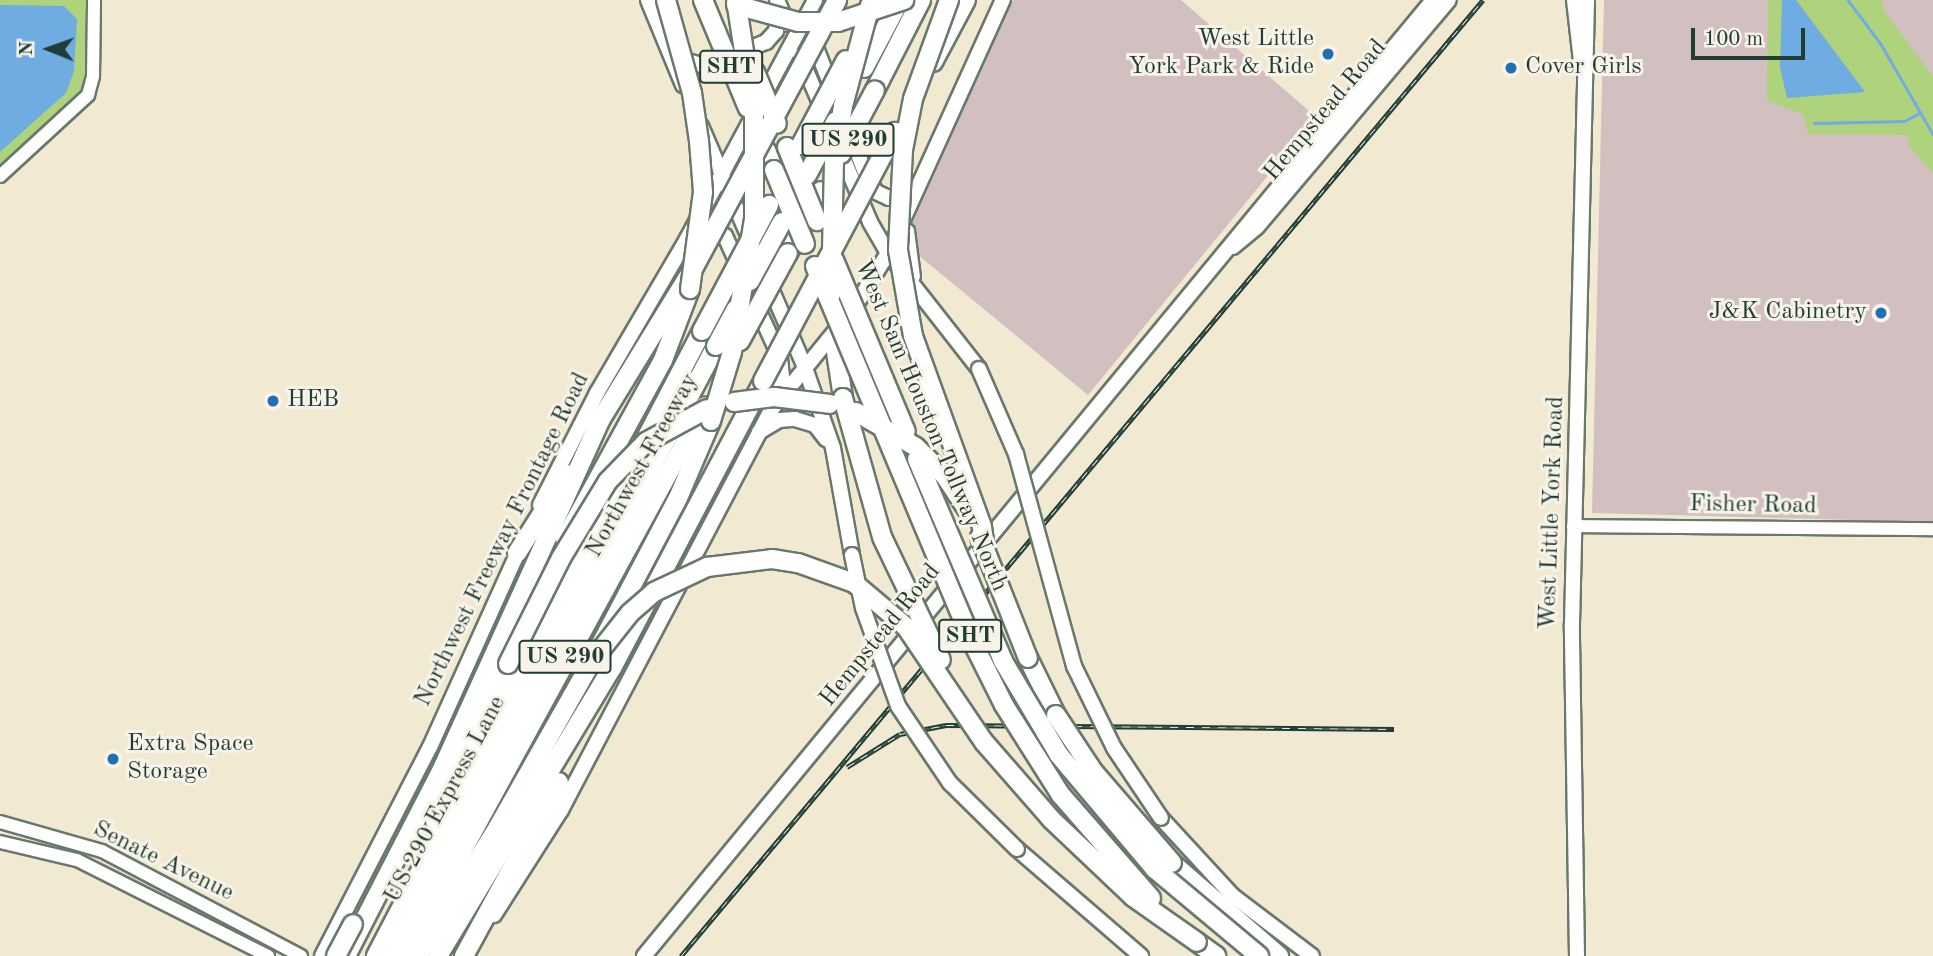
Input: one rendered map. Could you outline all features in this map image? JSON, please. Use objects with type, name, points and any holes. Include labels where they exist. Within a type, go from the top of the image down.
[{"type":"highway","points":[[561,558],[566,535],[663,360],[693,278],[703,192],[699,141],[692,93],[666,0]]},
{"type":"highway","name":"West Sam Houston Tollway North","points":[[703,0],[973,643],[1004,705],[1061,795],[1099,844],[1197,942],[1216,956]]},
{"type":"highway","points":[[725,0],[767,17],[798,22],[838,22],[902,0]]},
{"type":"highway","name":"West Sam Houston Tollway North","points":[[725,0],[1016,685],[1067,766],[1119,832],[1177,890],[1259,956]]},
{"type":"highway","points":[[418,956],[498,827],[592,661],[684,485],[732,352],[745,291],[756,175],[751,85],[736,0]]},
{"type":"highway","points":[[517,553],[693,269],[837,0]]},
{"type":"highway","points":[[786,96],[843,0]]},
{"type":"highway","points":[[871,0],[842,106],[830,215],[831,303],[853,444],[882,537],[936,652],[986,731],[1088,855]]},
{"type":"highway","name":"Northwest Freeway","points":[[393,952],[432,849],[702,331],[879,0]]},
{"type":"highway","name":"US 290 Express Lane","points":[[393,952],[902,0]]},
{"type":"highway","name":"Northwest Freeway","points":[[393,952],[729,363],[921,0]]},
{"type":"highway","points":[[960,4],[913,99],[903,150],[898,250],[914,336],[960,462],[985,549]]},
{"type":"highway","points":[[438,956],[612,668],[960,4]]},
{"type":"highway","points":[[432,849],[435,820],[508,664],[561,558],[600,491],[646,442],[707,409],[774,397],[843,408],[905,439],[954,487],[985,549],[1040,683],[1093,771],[1181,872],[1279,956]]},
{"type":"highway","points":[[338,956],[350,926],[403,844],[505,635],[601,418]]},
{"type":"highway","points":[[592,661],[630,613],[654,592],[707,567],[772,559],[827,571],[854,583],[890,610],[984,742],[1052,820],[1133,897],[1197,942]]},
{"type":"highway","points":[[464,956],[598,707],[612,668]]},
{"type":"highway","points":[[346,956],[350,926]]},
{"type":"main road","points":[[648,0],[804,365],[833,448],[863,608],[898,706],[950,783],[1017,849],[1141,956]]},
{"type":"main road","points":[[815,0],[815,53],[867,177],[876,192],[889,198],[908,193],[925,178]]},
{"type":"main road","name":"Northwest Freeway Frontage Road","points":[[322,956],[350,926],[517,553],[597,393],[687,239],[815,0]]},
{"type":"main road","points":[[464,956],[561,810],[771,410],[804,365],[854,308],[888,253],[925,178],[1003,0]]},
{"type":"main road","name":"Hempstead Road","points":[[644,956],[1233,247],[1248,220],[1433,0]]},
{"type":"main road","name":"Hempstead Road","points":[[1233,247],[1257,228],[1449,0]]},
{"type":"main road","name":"West Little York Road","points":[[1574,0],[1583,72]]},
{"type":"main road","name":"West Little York Road","points":[[1577,956],[1573,526],[1580,390],[1583,72],[1587,0]]},
{"type":"main road","points":[[670,54],[705,66],[766,42],[776,31],[778,4]]},
{"type":"main road","points":[[778,4],[852,186],[888,253],[979,369],[1016,454],[1074,666],[1114,748],[1161,818],[1233,896],[1312,956]]},
{"type":"main road","points":[[912,205],[907,248],[920,294]]},
{"type":"main road","points":[[687,239],[705,229],[725,236],[780,358],[782,376],[771,410]]},
{"type":"main road","points":[[758,433],[779,420],[795,419],[815,425],[833,448]]},
{"type":"street","points":[[0,176],[88,95],[93,76],[94,0]]},
{"type":"street","name":"Fisher Road","points":[[1573,526],[1933,529]]},
{"type":"street","name":"Senate Avenue","points":[[0,822],[102,851],[301,956]]},
{"type":"street","name":"Senate Avenue","points":[[0,842],[77,860],[268,956]]},
{"type":"shaded area","points":[[1013,0],[1181,0],[1316,117],[1088,395],[911,249],[911,226]]},
{"type":"shaded area","points":[[1604,0],[1933,0],[1933,522],[1592,513]]},
{"type":"green space","points":[[0,0],[87,0],[85,82],[75,103],[0,167]]},
{"type":"green space","points":[[1768,0],[1883,0],[1883,9],[1933,77],[1933,173],[1908,145],[1908,135],[1808,134],[1803,114],[1767,101]]},
{"type":"water","points":[[1782,0],[1796,0],[1865,92],[1787,98],[1780,67]]},
{"type":"water","points":[[0,5],[64,6],[77,19],[74,71],[66,93],[0,152]]},
{"type":"waterway","points":[[1848,0],[1881,44],[1933,134]]},
{"type":"waterway","points":[[1814,123],[1904,121],[1920,113]]},
{"type":"railway","points":[[681,956],[1483,0]]},
{"type":"railway","points":[[847,767],[900,734],[946,725],[1394,729]]},
{"type":"place","name":"West Little York Park & Ride","points":[[1328,54]]},
{"type":"place","name":"Cover Girls","points":[[1511,68]]},
{"type":"place","name":"J&K Cabinetry","points":[[1881,313]]},
{"type":"place","name":"HEB","points":[[273,401]]},
{"type":"place","name":"Extra Space Storage","points":[[113,759]]}]
